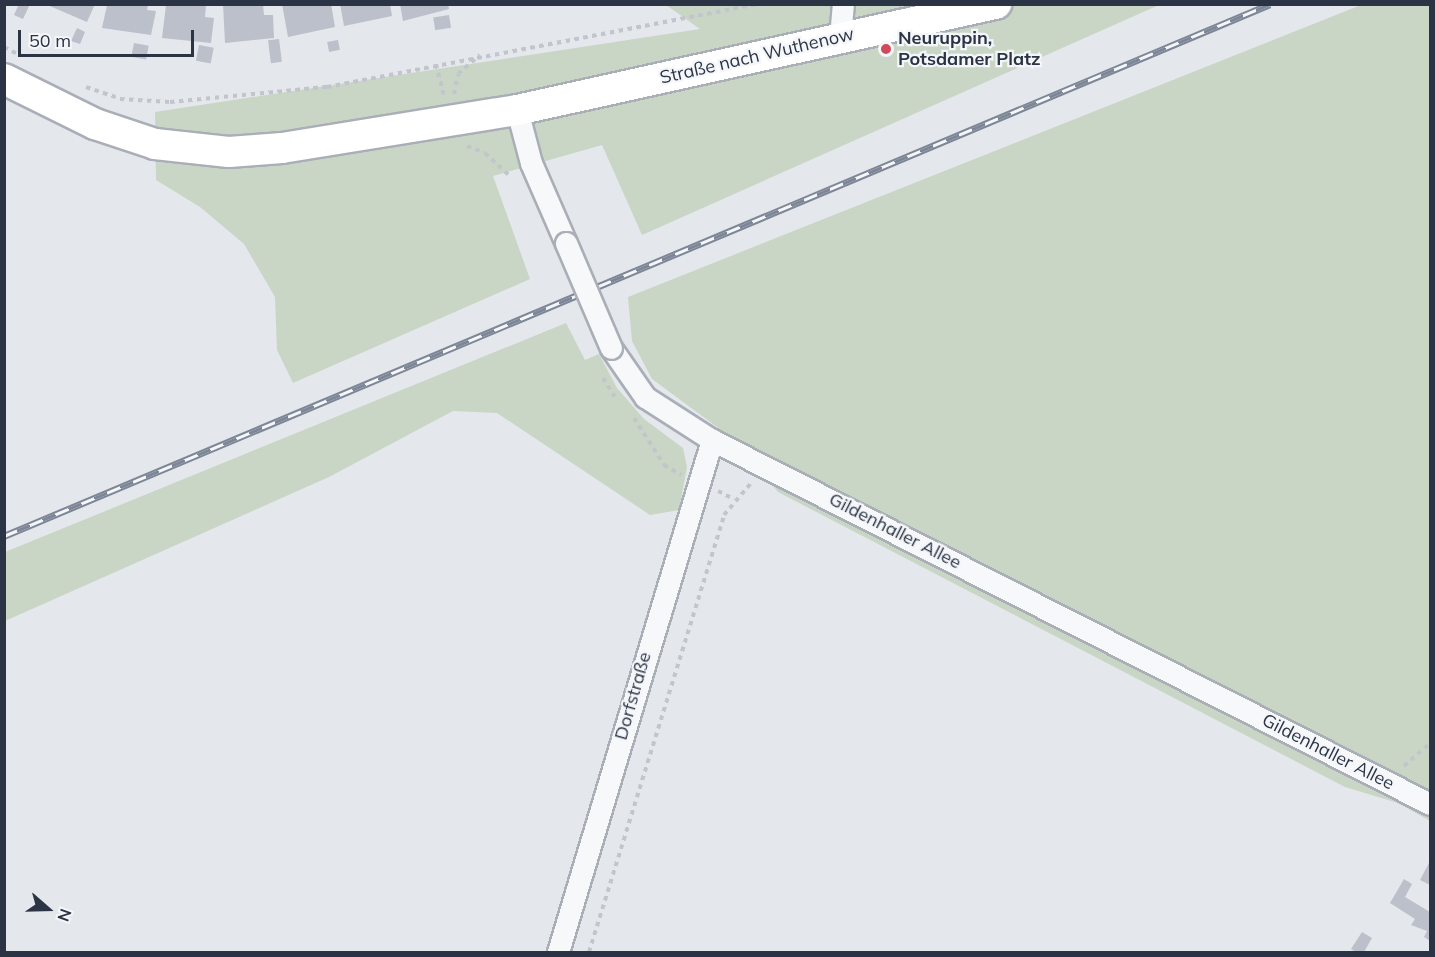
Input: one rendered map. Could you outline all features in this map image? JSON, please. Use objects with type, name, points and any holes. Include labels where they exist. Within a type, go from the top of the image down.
[{"type":"main road","name":"Straße nach Wuthenow","points":[[4,79],[95,123],[155,144],[190,149],[282,148],[449,115],[517,110],[996,4]]},
{"type":"street","points":[[840,37],[843,4]]},
{"type":"street","name":"Gildenhaller Allee","points":[[517,110],[531,163],[610,348],[645,397],[711,440],[1431,804]]},
{"type":"street","name":"Dorfstraße","points":[[558,952],[711,440]]},
{"type":"path","points":[[75,82],[120,99],[170,102],[327,87],[480,54],[758,4]]},
{"type":"path","points":[[4,47],[26,58]]},
{"type":"path","points":[[449,115],[458,74],[480,54]]},
{"type":"path","points":[[436,64],[456,142],[485,153],[513,180]]},
{"type":"path","points":[[589,952],[724,515],[734,499]]},
{"type":"path","points":[[1379,778],[1410,763],[1431,743]]},
{"type":"green space","points":[[666,5],[1159,5],[642,235],[602,145],[493,176],[530,279],[293,383],[277,350],[275,297],[244,244],[200,207],[156,180],[155,112],[700,29]]},
{"type":"green space","points":[[1361,5],[1430,5],[1430,821],[1398,803],[1345,787],[778,492],[736,441],[652,379],[632,341],[628,297]]},
{"type":"green space","points":[[566,323],[585,360],[599,354],[617,388],[644,419],[683,448],[687,467],[679,510],[650,515],[497,413],[453,411],[329,477],[5,621],[5,552]]},
{"type":"building","points":[[19,4],[30,4],[23,19],[14,15]]},
{"type":"building","points":[[45,4],[95,4],[87,22]]},
{"type":"building","points":[[223,4],[263,4],[264,15],[273,15],[274,38],[225,43]]},
{"type":"building","points":[[282,4],[331,4],[335,27],[288,37]]},
{"type":"building","points":[[340,4],[390,4],[392,16],[344,26]]},
{"type":"building","points":[[400,4],[448,4],[449,9],[403,21]]},
{"type":"building","points":[[107,5],[148,5],[147,10],[156,11],[151,35],[102,28]]},
{"type":"building","points":[[166,5],[206,5],[205,17],[214,18],[211,43],[162,38]]},
{"type":"building","points":[[449,15],[451,28],[435,30],[433,18]]},
{"type":"building","points":[[77,28],[85,32],[80,44],[71,41]]},
{"type":"building","points":[[279,39],[282,62],[271,63],[268,40]]},
{"type":"building","points":[[338,40],[340,50],[329,52],[327,42]]},
{"type":"building","points":[[134,43],[149,46],[146,60],[131,57]]},
{"type":"building","points":[[199,45],[214,48],[211,64],[196,61]]},
{"type":"building","points":[[1430,861],[1430,885],[1420,880]]},
{"type":"building","points":[[1404,879],[1412,884],[1405,897],[1430,912],[1430,941],[1424,937],[1427,931],[1411,925],[1415,919],[1390,903]]},
{"type":"building","points":[[1362,932],[1372,938],[1364,952],[1356,952],[1351,949]]},
{"type":"railway","points":[[4,536],[1270,4]]},
{"type":"place","name":"Neuruppin, Potsdamer Platz","points":[[886,49]]}]
